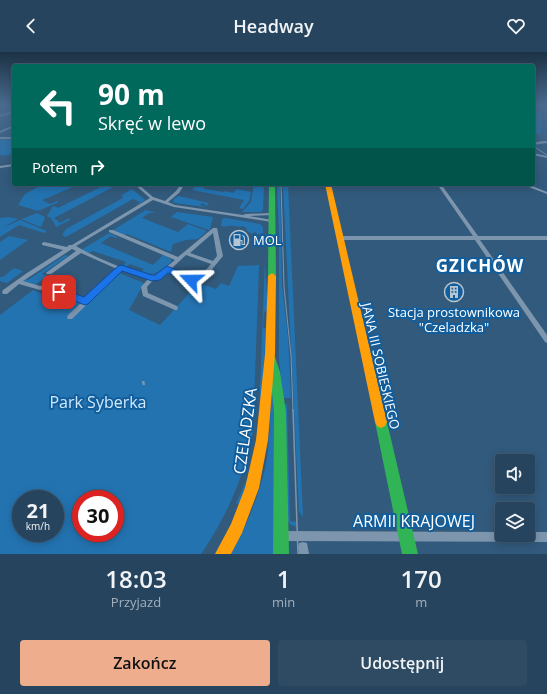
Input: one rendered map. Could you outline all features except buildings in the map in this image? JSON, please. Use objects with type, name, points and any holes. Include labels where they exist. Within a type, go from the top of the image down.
[{"type":"main road","name":"CZELADZKA","points":[[222,554],[237,528],[252,488],[262,440],[270,354],[272,297],[272,186]]},
{"type":"main road","name":"JANA III SOBIESKIEGO","points":[[328,186],[410,554]]},
{"type":"main road","name":"CZELADZKA","points":[[270,354],[275,372],[280,412],[281,554]]},
{"type":"street","points":[[0,132],[11,127]]},
{"type":"street","points":[[0,138],[12,138]]},
{"type":"street","points":[[535,144],[547,142]]},
{"type":"street","points":[[535,154],[547,157]]},
{"type":"street","points":[[0,167],[12,165]]},
{"type":"street","points":[[138,186],[153,198],[180,208],[232,216],[272,218]]},
{"type":"street","points":[[165,203],[178,192],[182,186]]},
{"type":"street","points":[[440,186],[547,340]]},
{"type":"street","points":[[528,186],[547,193]]},
{"type":"street","points":[[5,292],[69,248],[153,198]]},
{"type":"street","points":[[44,244],[80,251],[121,268],[152,278],[157,278],[215,229],[220,256],[202,278]]},
{"type":"street","points":[[111,231],[178,259]]},
{"type":"street","points":[[339,238],[547,238]]},
{"type":"street","points":[[49,274],[80,251]]},
{"type":"street","points":[[185,253],[214,263]]},
{"type":"street","points":[[70,317],[121,268]]},
{"type":"street","points":[[167,269],[191,280]]},
{"type":"street","points":[[152,278],[144,288],[145,294],[175,308]]},
{"type":"street","points":[[18,282],[40,288],[45,287],[85,301]]},
{"type":"street","name":"ARMII KRAJOWEJ","points":[[281,536],[547,537]]},
{"type":"green space","points":[[535,127],[541,127],[541,134],[535,133]]},
{"type":"green space","points":[[0,140],[12,140],[12,154],[0,156],[2,155],[0,154]]},
{"type":"green space","points":[[39,186],[75,186],[42,200],[50,204],[57,201],[59,202],[38,211],[18,205],[25,194]]},
{"type":"green space","points":[[103,186],[115,186],[54,218],[60,223],[69,218],[70,220],[56,227],[51,218],[47,216],[53,206],[58,208]]},
{"type":"green space","points":[[196,186],[202,186],[205,189],[224,192],[226,191],[233,193],[237,189],[251,192],[249,201],[243,209],[239,208],[244,200],[213,194],[214,192],[212,194],[192,190]]},
{"type":"green space","points":[[254,186],[264,186],[263,210],[261,212],[242,212],[251,202]]},
{"type":"green space","points":[[277,186],[280,186],[282,285],[288,337],[291,398],[283,398],[279,360],[279,239]]},
{"type":"green space","points":[[283,186],[288,186],[303,517],[299,511]]},
{"type":"green space","points":[[132,189],[145,200],[136,205],[140,202],[133,199],[66,237],[62,235],[66,229],[123,198],[122,195]]},
{"type":"green space","points":[[178,196],[209,203],[207,206],[202,203],[200,205],[206,207],[174,203],[173,200]]},
{"type":"green space","points":[[146,210],[156,213],[149,213],[142,218],[178,232],[188,224],[207,231],[198,239],[186,240],[173,244],[171,252],[127,234],[124,235],[113,230]]},
{"type":"green space","points":[[177,212],[213,217],[210,229],[209,230],[171,217]]},
{"type":"green space","points":[[37,213],[45,217],[41,227],[22,219]]},
{"type":"green space","points":[[9,217],[18,219],[2,228],[20,220],[47,231],[44,233],[19,225],[0,237],[0,218]]},
{"type":"green space","points":[[226,218],[260,224],[263,227],[263,233],[256,235],[257,233],[254,232],[252,234],[246,230],[247,228],[242,226],[221,226],[222,219]]},
{"type":"green space","points":[[109,233],[118,237],[116,238],[111,236],[101,243],[153,265],[163,255],[171,259],[171,262],[158,272],[150,274],[141,272],[144,269],[130,264],[126,267],[124,265],[126,262],[93,251],[89,253],[81,250]]},
{"type":"green space","points":[[9,236],[28,240],[0,260],[0,242]]},
{"type":"green space","points":[[65,255],[68,256],[42,274],[47,276],[35,285],[23,281],[25,279],[28,280]]},
{"type":"green space","points":[[265,260],[267,310],[264,313],[263,327],[266,329],[260,438],[254,465],[240,503],[236,504],[248,477],[258,438]]},
{"type":"green space","name":"Park Syberka","points":[[259,265],[253,431],[245,464],[227,511],[201,554],[0,554],[0,315],[33,290],[62,303],[68,299],[85,305],[119,273],[144,283],[129,310],[160,325],[185,298],[196,282],[216,289],[221,283],[229,286],[238,266]]},
{"type":"green space","points":[[14,268],[23,271],[7,283],[0,281],[0,277],[3,277]]},
{"type":"green space","points":[[272,388],[275,421],[275,554],[231,554],[243,532],[261,484],[267,459]]},
{"type":"green space","points":[[284,404],[287,404],[290,521],[296,522],[296,527],[290,524],[287,519]]},
{"type":"tram line","points":[[535,147],[547,155]]},
{"type":"tram line","points":[[281,186],[284,287],[291,356],[293,411]]},
{"type":"tram line","points":[[293,410],[298,554]]},
{"type":"railway","points":[[143,381],[144,385]]},
{"type":"traffic: fast","points":[[272,186],[272,276]]},
{"type":"traffic: fast","points":[[271,360],[275,372],[280,412],[281,554]]},
{"type":"traffic: fast","points":[[381,422],[410,554]]},
{"type":"traffic: slow","points":[[328,186],[381,422]]},
{"type":"traffic: slow","points":[[223,554],[237,528],[252,488],[262,440],[270,354],[272,276]]},
{"type":"place","name":"MOL","points":[[239,240]]},
{"type":"place","name":"Stacja prostownikowa \"Czeladzka\"","points":[[454,292]]},
{"type":"district","name":"GZICHÓW","points":[[480,265]]},
{"type":"route","points":[[59,292],[85,301],[121,268],[152,278],[157,278],[167,269],[191,280]]}]
